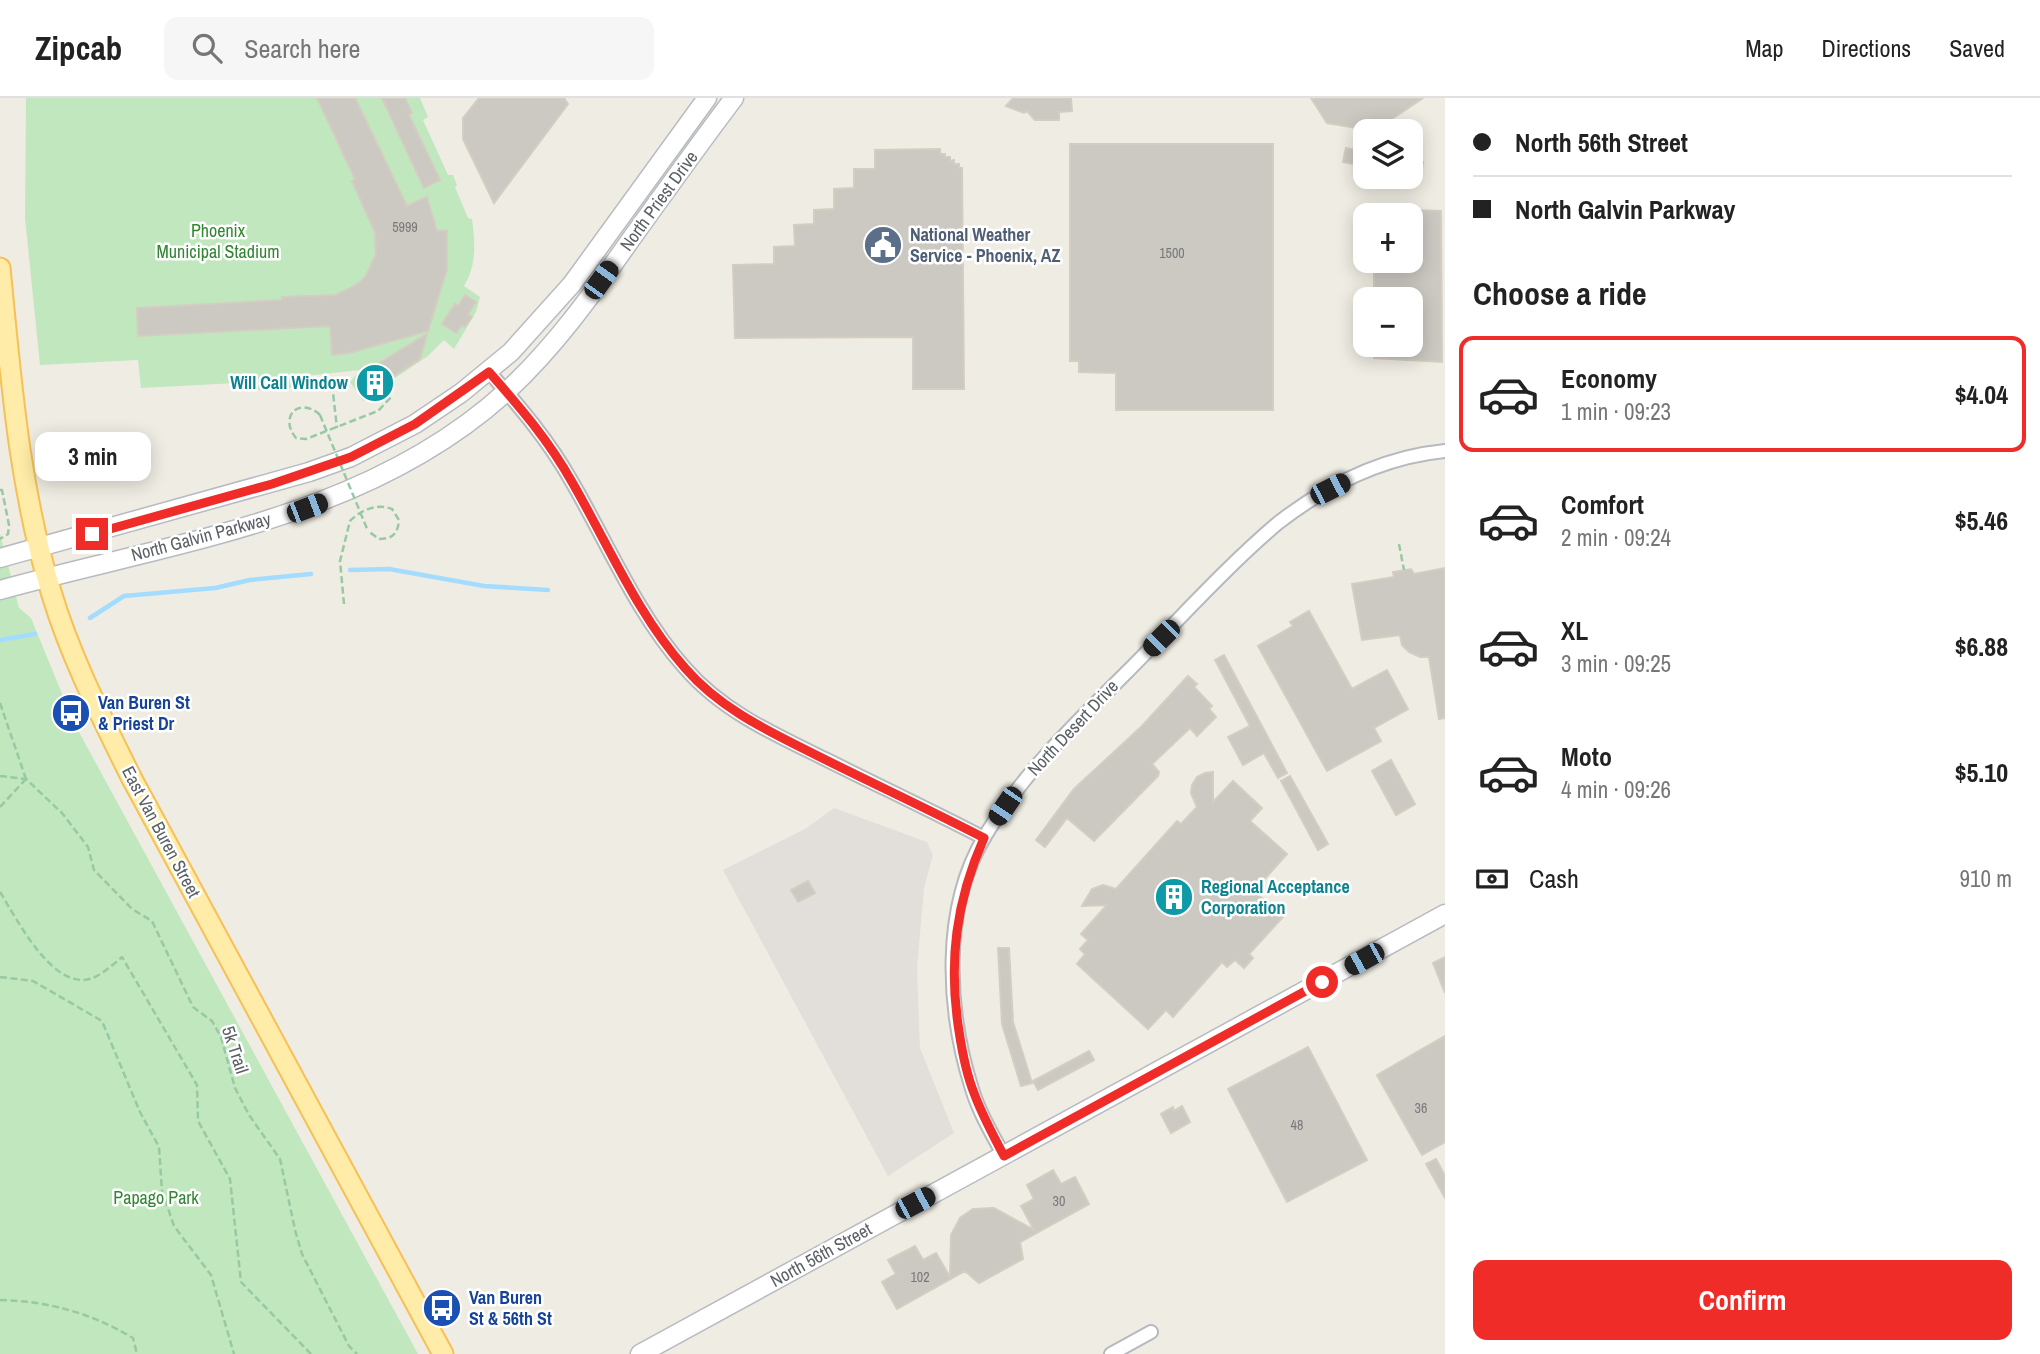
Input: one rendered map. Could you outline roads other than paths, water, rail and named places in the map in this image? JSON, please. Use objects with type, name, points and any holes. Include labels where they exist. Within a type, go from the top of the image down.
[{"type":"main road","name":"North Priest Drive","points":[[373,447],[415,424],[489,372],[529,334],[572,284],[707,98]]},
{"type":"main road","name":"North Priest Drive","points":[[397,468],[440,442],[506,391],[543,354],[574,317],[734,98]]},
{"type":"main road","name":"East Van Buren Street","points":[[0,268],[26,494],[47,578],[68,639],[91,695],[131,777],[443,1354]]},
{"type":"main road","name":"North Galvin Parkway","points":[[0,558],[272,484],[328,466],[373,447]]},
{"type":"main road","name":"North Galvin Parkway","points":[[0,590],[307,508],[397,468]]},
{"type":"main road","name":"North 56th Street","points":[[640,1354],[1445,914]]},
{"type":"street","points":[[489,372],[533,422],[558,459],[643,611],[686,671],[763,730],[923,805],[984,838]]},
{"type":"street","name":"North Desert Drive","points":[[1004,1156],[972,1091],[962,1054],[953,975],[960,906],[984,838],[1015,791],[1050,749],[1278,523],[1321,494],[1374,467],[1405,457],[1445,451]]},
{"type":"street","points":[[1111,1354],[1151,1332]]},
{"type":"waterway","points":[[350,570],[389,569],[484,586],[548,590]]},
{"type":"waterway","points":[[90,618],[124,596],[215,588],[250,580],[311,574]]},
{"type":"waterway","points":[[0,640],[35,634]]},
{"type":"place","name":"National Weather Service - Phoenix, AZ","points":[[883,245]]},
{"type":"place","name":"Will Call Window","points":[[375,383]]},
{"type":"place","name":"Van Buren St & Priest Dr","points":[[71,713]]},
{"type":"place","name":"Regional Acceptance Corporation","points":[[1174,897]]},
{"type":"place","name":"Van Buren St & 56th St","points":[[442,1308]]},
{"type":"park label","name":"Phoenix Municipal Stadium","points":[[218,241]]},
{"type":"park label","name":"Papago Park","points":[[156,1198]]}]
